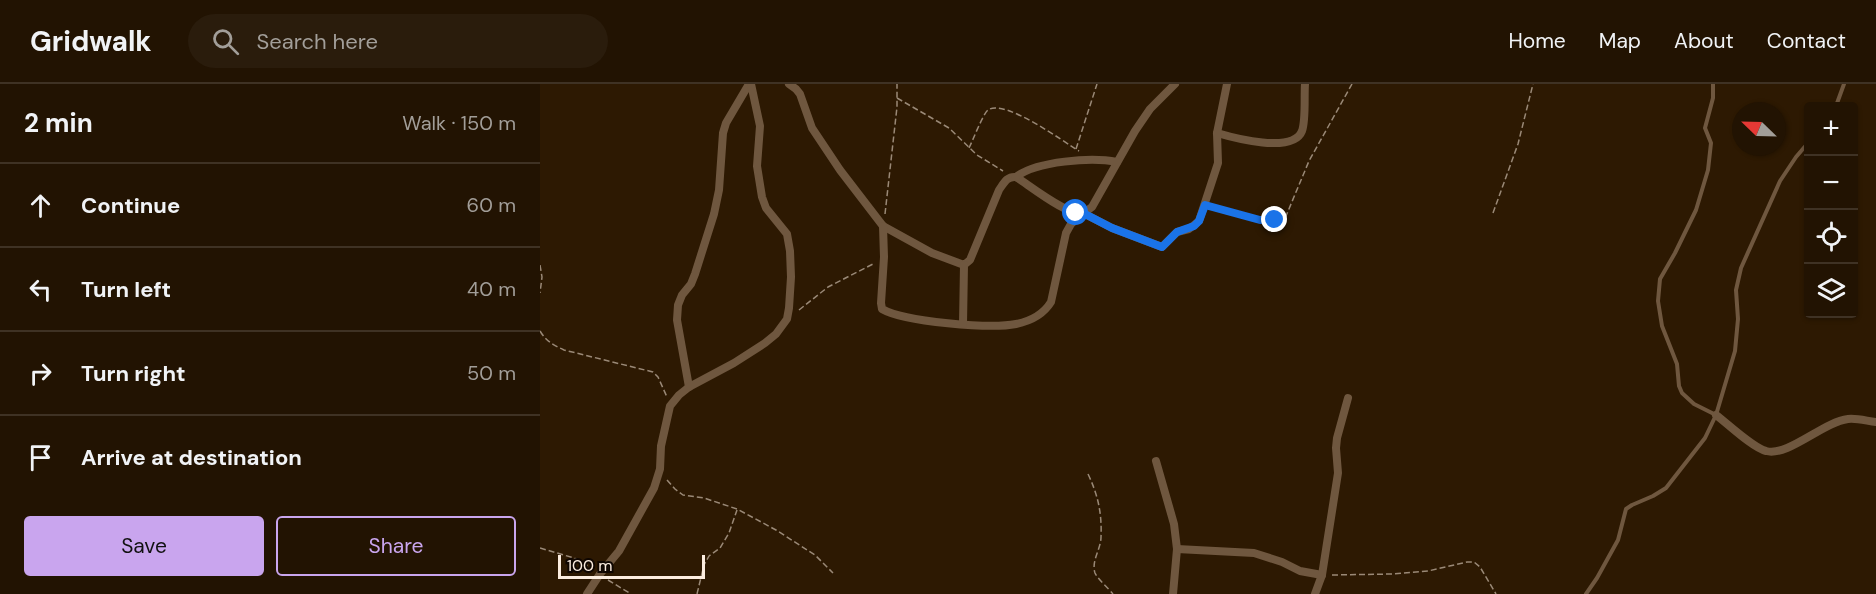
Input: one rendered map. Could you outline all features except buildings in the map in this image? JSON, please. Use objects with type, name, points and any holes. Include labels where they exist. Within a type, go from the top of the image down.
[{"type":"street","points":[[587,594],[619,551],[654,488],[660,469],[661,446],[670,406],[689,387],[765,343],[776,334],[787,319],[791,277],[790,251],[786,234],[766,208],[762,197],[757,166],[760,126],[750,84]]},
{"type":"street","points":[[689,387],[677,320],[678,305],[695,274],[714,214],[719,190],[723,133],[726,123],[750,84]]},
{"type":"street","points":[[789,84],[800,93],[812,128],[840,170],[883,226],[932,253],[964,265]]},
{"type":"street","points":[[883,226],[884,257],[881,303],[882,309],[889,313],[913,319],[1002,326],[1019,324],[1044,312],[1051,302],[1066,233],[1071,224],[1092,207],[1150,109],[1175,84]]},
{"type":"street","points":[[1014,177],[1056,204],[1076,213],[1083,213],[1112,228],[1162,247],[1177,232],[1194,226],[1199,221],[1219,157],[1217,134],[1227,84]]},
{"type":"street","points":[[1217,134],[1265,143],[1294,140],[1303,129],[1305,84]]},
{"type":"street","points":[[963,324],[964,265],[970,260],[999,190],[1005,181],[1042,166],[1093,159],[1117,162]]},
{"type":"street","points":[[1316,594],[1322,575],[1338,473],[1337,438],[1348,398]]},
{"type":"street","points":[[1716,415],[1766,452],[1777,452],[1830,425],[1847,419],[1876,422]]},
{"type":"street","points":[[1156,461],[1174,524],[1177,549],[1173,594]]},
{"type":"street","points":[[1177,549],[1254,553],[1282,562],[1300,571],[1322,575]]},
{"type":"lane","points":[[1713,84],[1713,98],[1705,128],[1711,143],[1708,170],[1696,210],[1676,254],[1660,279],[1658,301],[1662,326],[1677,364],[1678,386],[1694,404],[1716,415]]},
{"type":"lane","points":[[1837,102],[1844,84]]},
{"type":"lane","points":[[1586,594],[1597,579],[1618,540],[1626,509],[1666,488],[1705,438],[1716,415],[1735,351],[1738,319],[1736,290],[1741,268],[1780,181],[1804,148]]},
{"type":"path","points":[[883,226],[888,203],[897,84]]},
{"type":"path","points":[[1076,149],[1097,84]]},
{"type":"path","points":[[1205,205],[1260,220],[1275,220],[1286,216],[1309,161],[1352,84]]},
{"type":"path","points":[[1493,213],[1518,144],[1533,84]]},
{"type":"path","points":[[897,98],[949,128],[977,155],[1014,177]]},
{"type":"path","points":[[969,148],[984,113],[996,107],[1047,130],[1093,159]]},
{"type":"path","points":[[787,319],[828,286],[884,257]]},
{"type":"path","points":[[540,265],[542,277],[540,293]]},
{"type":"path","points":[[540,331],[544,338],[564,350],[653,372],[658,377],[670,406]]},
{"type":"path","points":[[660,469],[675,489],[683,495],[704,498],[737,509],[815,555],[833,573]]},
{"type":"path","points":[[1088,474],[1098,495],[1101,516],[1101,538],[1094,561],[1094,572],[1113,594]]},
{"type":"path","points":[[697,594],[704,565],[709,556],[720,548],[729,533],[737,509]]},
{"type":"path","points":[[540,548],[587,564],[630,594]]},
{"type":"path","points":[[1322,575],[1393,574],[1428,571],[1474,562],[1480,567],[1496,594]]},
{"type":"route","points":[[1076,213],[1083,213],[1112,228],[1162,247],[1177,232],[1194,226],[1199,221],[1205,205],[1260,220],[1275,220]]}]
